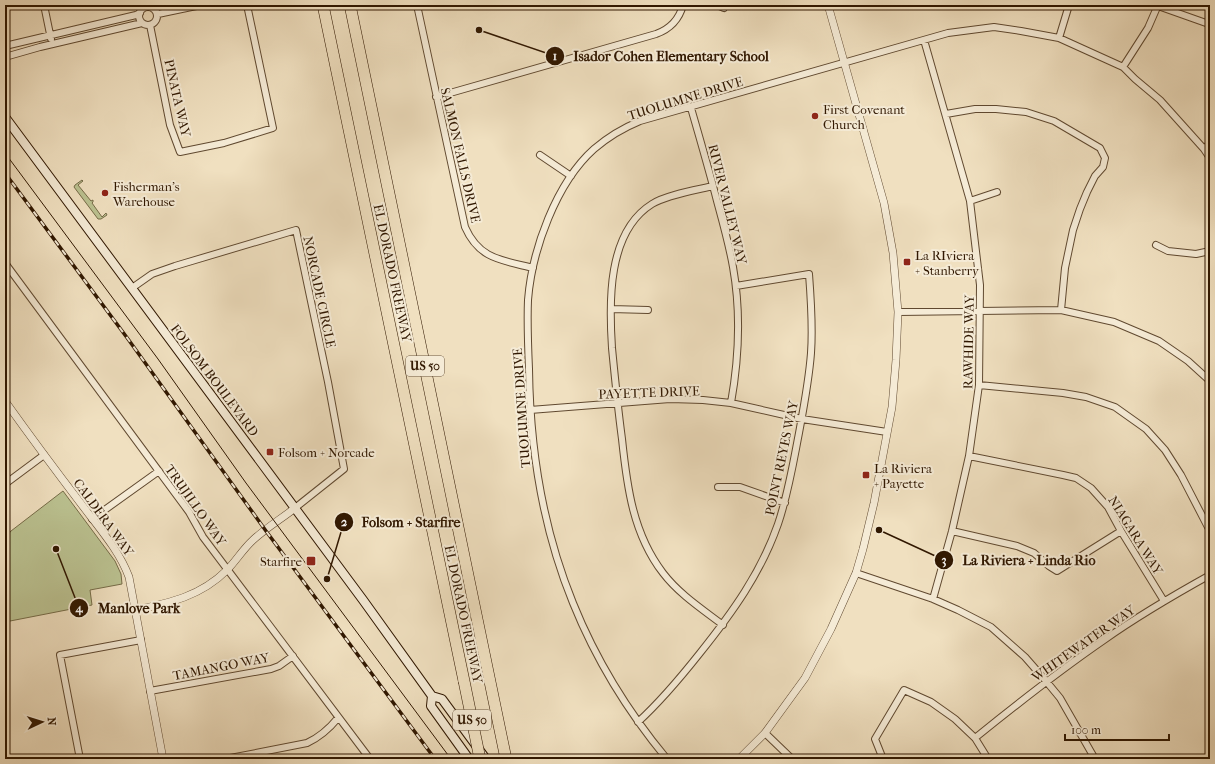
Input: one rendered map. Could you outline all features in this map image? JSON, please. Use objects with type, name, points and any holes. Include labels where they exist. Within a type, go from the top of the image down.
[{"type":"highway","name":"EL DORADO FREEWAY","points":[[323,5],[480,759]]},
{"type":"highway","name":"EL DORADO FREEWAY","points":[[350,5],[506,759]]},
{"type":"main road","name":"FOLSOM BOULEVARD","points":[[5,118],[363,600],[432,696],[442,699],[486,759]]},
{"type":"main road","name":"FOLSOM BOULEVARD","points":[[432,696],[430,706],[469,759]]},
{"type":"street","points":[[44,5],[52,44]]},
{"type":"street","points":[[158,14],[201,5]]},
{"type":"street","name":"PINATA WAY","points":[[150,25],[170,124],[180,152],[224,143],[273,128],[247,5]]},
{"type":"street","name":"SALMON FALLS DRIVE","points":[[417,5],[463,221],[469,236],[479,248],[492,257],[533,268]]},
{"type":"street","points":[[436,97],[656,34],[666,30],[674,23],[680,14],[683,5]]},
{"type":"street","points":[[717,5],[724,8]]},
{"type":"street","points":[[739,759],[765,733],[805,678],[831,629],[856,573],[874,503],[892,407],[898,312],[893,253],[884,203],[828,5]]},
{"type":"street","points":[[1059,38],[1068,5]]},
{"type":"street","points":[[5,46],[136,15],[147,6],[153,8],[158,14]]},
{"type":"street","points":[[1123,67],[1148,28],[1158,6],[1206,23]]},
{"type":"street","points":[[140,13],[139,17],[142,23]]},
{"type":"street","points":[[5,57],[52,44],[142,23],[150,25],[156,21],[158,14]]},
{"type":"street","name":"TUOLUMNE DRIVE","points":[[667,759],[638,722],[616,690],[583,628],[565,584],[551,538],[540,492],[532,444],[528,318],[529,294],[533,268],[541,238],[557,199],[571,176],[593,149],[615,133],[640,122],[948,33],[994,27],[1059,38],[1123,67],[1160,100],[1204,149],[1210,158]]},
{"type":"street","name":"RAWHIDE WAY","points":[[924,40],[970,201],[980,285],[979,385],[969,456],[952,531],[933,599]]},
{"type":"street","name":"RIVER VALLEY WAY","points":[[691,108],[728,241],[736,286],[738,307],[738,341],[737,362],[731,403]]},
{"type":"street","points":[[946,114],[975,109],[996,109],[1026,112],[1054,121],[1100,148],[1105,158],[1103,166],[1095,176],[1087,192],[1073,230],[1065,268],[1061,310]]},
{"type":"street","points":[[1204,149],[1210,143]]},
{"type":"street","points":[[540,155],[571,176]]},
{"type":"street","points":[[713,186],[661,200],[644,210],[637,217],[626,234],[618,253],[612,288],[611,309],[612,348],[627,482],[638,528],[646,548],[674,586],[723,625]]},
{"type":"street","points":[[970,201],[997,192]]},
{"type":"street","name":"NORCADE CIRCLE","points":[[132,288],[152,274],[170,267],[296,230],[328,382],[344,469],[295,508]]},
{"type":"street","points":[[1156,245],[1168,251],[1196,254],[1210,252]]},
{"type":"street","name":"TRUJILLO WAY","points":[[5,263],[190,512],[203,537],[370,759]]},
{"type":"street","name":"POINT REYES WAY","points":[[638,722],[677,682],[736,607],[758,570],[771,542],[785,503],[802,419],[809,375],[811,353],[811,300],[809,274],[736,286]]},
{"type":"street","points":[[611,309],[648,310]]},
{"type":"street","points":[[898,312],[1061,310],[1114,322],[1159,341],[1188,361],[1210,381]]},
{"type":"street","points":[[979,385],[1063,392],[1115,407],[1146,429],[1166,450],[1181,475],[1210,531]]},
{"type":"street","name":"PAYETTE DRIVE","points":[[530,410],[670,399],[703,400],[731,403],[802,419],[887,432]]},
{"type":"street","name":"CALDERA WAY","points":[[5,401],[114,548],[123,563],[128,577],[135,610],[163,759]]},
{"type":"street","points":[[5,484],[44,455]]},
{"type":"street","name":"NIAGARA WAY","points":[[969,456],[1064,474],[1076,478],[1091,488],[1108,507],[1164,601]]},
{"type":"street","points":[[92,519],[159,471]]},
{"type":"street","points":[[718,487],[740,487],[785,503]]},
{"type":"street","points":[[135,610],[174,602],[191,595],[211,583],[228,569],[252,541],[295,508]]},
{"type":"street","points":[[952,531],[1017,546],[1034,553],[1057,571],[1121,531]]},
{"type":"street","points":[[856,573],[933,599],[991,627],[1025,657],[1060,698],[1095,759]]},
{"type":"street","name":"WHITEWATER WAY","points":[[975,738],[1046,681],[1104,639],[1164,601],[1210,575]]},
{"type":"street","points":[[80,759],[60,655],[141,640]]},
{"type":"street","name":"TAMANGO WAY","points":[[150,691],[272,669],[293,656]]},
{"type":"street","points":[[883,759],[875,739],[904,690],[931,702],[955,719],[975,738],[988,759]]},
{"type":"street","points":[[225,759],[307,743],[324,733],[338,718]]},
{"type":"street","points":[[765,733],[792,759]]},
{"type":"green space","points":[[82,180],[83,181],[78,185],[91,201],[93,200],[92,203],[102,217],[106,213],[107,215],[101,219],[98,219],[74,187]]},
{"type":"green space","points":[[63,491],[115,561],[121,574],[122,584],[90,590],[92,605],[5,622],[5,538],[11,531]]},
{"type":"tram line","points":[[5,153],[158,359],[246,483],[451,759]]},
{"type":"railway","points":[[5,173],[128,339],[266,531],[435,759]]},
{"type":"place","name":"Isador Cohen Elementary School","points":[[479,30]]},
{"type":"place","name":"First Covenant Church","points":[[815,116]]},
{"type":"place","name":"Fisherman's Warehouse","points":[[105,193]]},
{"type":"place","name":"La RIviera + Stanberry","points":[[907,262]]},
{"type":"place","name":"Folsom + Norcade","points":[[270,452]]},
{"type":"place","name":"La Riviera + Payette","points":[[866,475]]},
{"type":"place","name":"La Riviera + Linda Rio","points":[[879,530]]},
{"type":"place","name":"Manlove Park","points":[[56,549]]},
{"type":"place","name":"Starfire","points":[[311,561]]},
{"type":"place","name":"Folsom + Starfire","points":[[327,579]]}]
